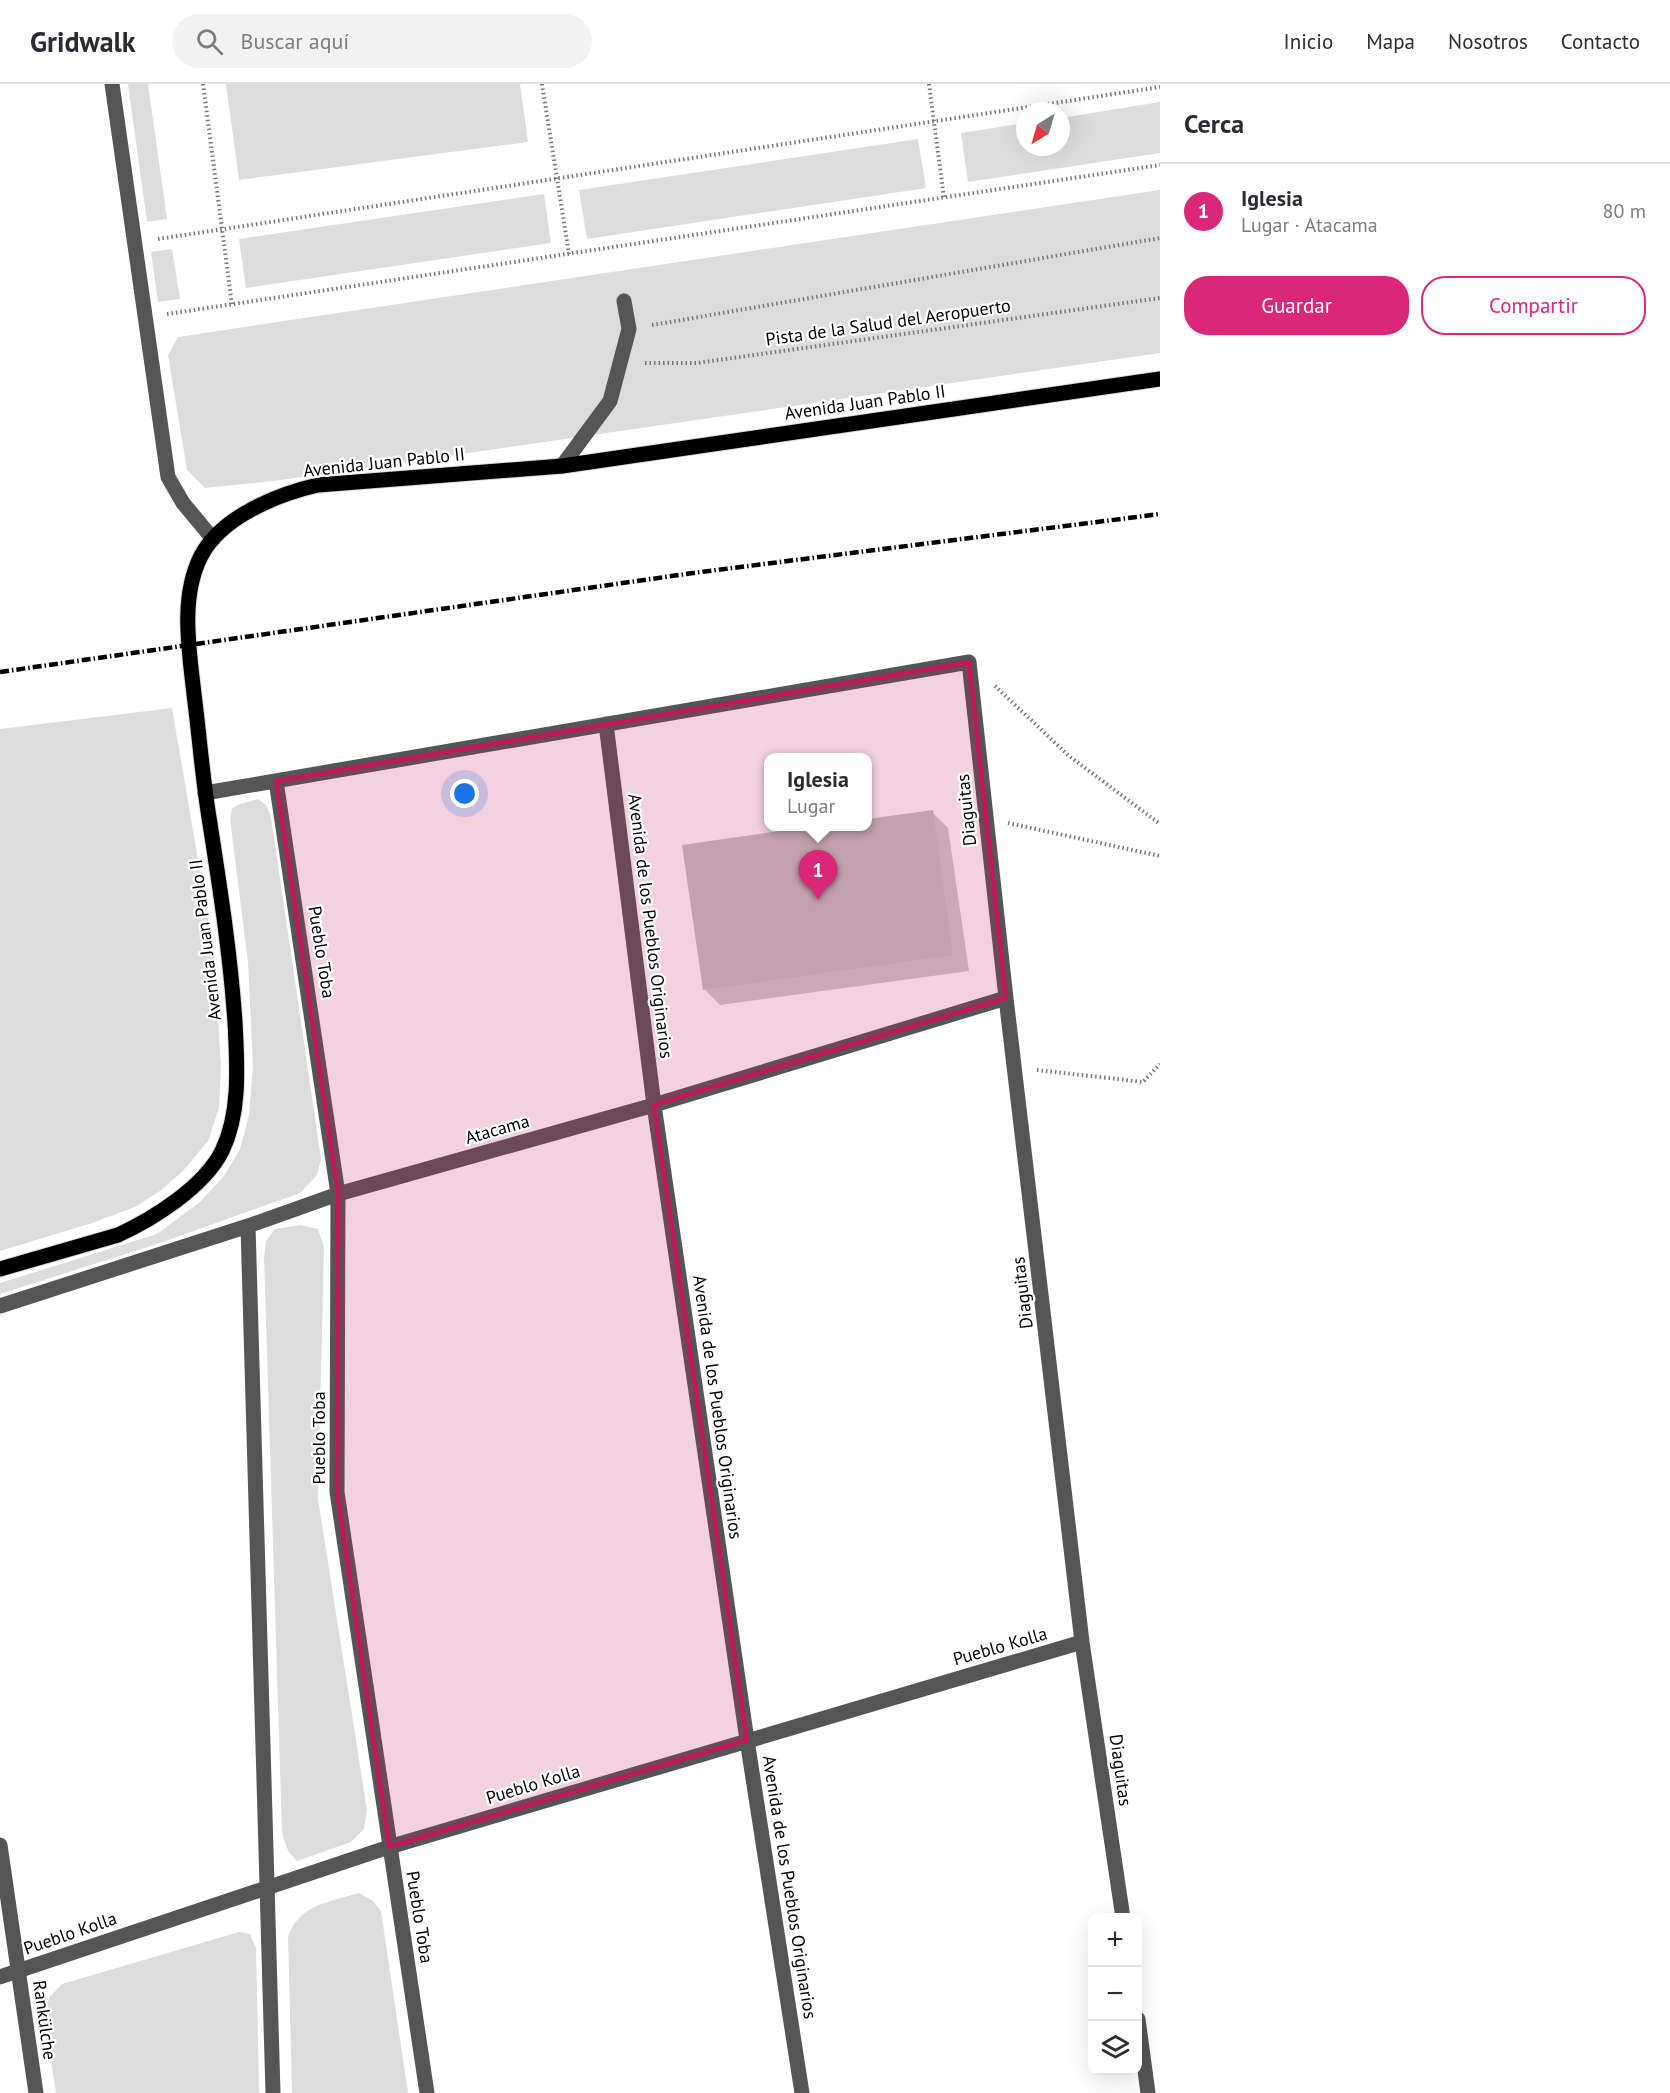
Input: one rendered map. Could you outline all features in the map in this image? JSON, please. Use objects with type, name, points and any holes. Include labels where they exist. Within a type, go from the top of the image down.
[{"type":"main road","name":"Avenida Juan Pablo II","points":[[0,1269],[131,1229],[187,1193],[204,1176],[222,1152],[235,1108],[237,1061],[231,962],[205,794],[189,645],[189,615],[191,580],[202,555],[213,538],[230,523],[288,492],[318,485],[562,466],[1160,379]]},
{"type":"street","points":[[112,84],[168,477],[183,503],[213,538]]},
{"type":"street","points":[[562,466],[610,401],[629,329],[624,301]]},
{"type":"street","points":[[205,794],[969,662]]},
{"type":"street","name":"Diaguitas","points":[[969,662],[1082,1642],[1122,1913]]},
{"type":"street","name":"Avenida de los Pueblos Originarios","points":[[606,724],[654,1105],[747,1740],[802,2093]]},
{"type":"street","name":"Pueblo Toba","points":[[276,781],[338,1194],[337,1492],[427,2093]]},
{"type":"street","name":"Atacama","points":[[0,1306],[248,1226],[338,1194],[654,1105],[1006,998]]},
{"type":"street","points":[[248,1226],[273,2093]]},
{"type":"street","name":"Pueblo Kolla","points":[[0,1977],[390,1847],[1082,1642]]},
{"type":"street","name":"Rankülche","points":[[0,1845],[36,2093]]},
{"type":"street","points":[[1137,2021],[1148,2093]]},
{"type":"path","points":[[204,84],[232,305]]},
{"type":"path","points":[[542,84],[569,254]]},
{"type":"path","points":[[929,84],[944,198]]},
{"type":"path","points":[[135,242],[1160,87]]},
{"type":"path","points":[[146,317],[1160,165]]},
{"type":"path","name":"Pista de la Salud del Aeropuerto","points":[[629,329],[1160,238]]},
{"type":"path","name":"Pista de la Salud del Aeropuerto","points":[[620,363],[697,363],[1160,298]]},
{"type":"path","points":[[969,662],[1069,756],[1160,824]]},
{"type":"path","points":[[986,818],[1160,856]]},
{"type":"path","points":[[1015,1068],[1143,1082],[1160,1064]]},
{"type":"highlighted area","points":[[969,662],[1006,998],[654,1105],[747,1740],[389,1847],[337,1492],[338,1194],[276,781]]},
{"type":"shaded area","points":[[128,84],[148,84],[167,219],[147,222]]},
{"type":"shaded area","points":[[226,84],[520,84],[528,142],[239,180]]},
{"type":"shaded area","points":[[1160,102],[1160,153],[968,182],[961,133],[1016,124],[1016,156],[1070,156],[1070,117]]},
{"type":"shaded area","points":[[918,139],[926,188],[587,239],[579,190]]},
{"type":"shaded area","points":[[1160,190],[1160,353],[274,481],[205,488],[187,470],[168,355],[178,337]]},
{"type":"shaded area","points":[[544,194],[551,243],[246,288],[239,239]]},
{"type":"shaded area","points":[[172,249],[180,299],[158,302],[151,252]]},
{"type":"shaded area","points":[[172,708],[214,953],[221,1066],[219,1108],[208,1141],[182,1172],[160,1191],[135,1207],[92,1223],[0,1251],[0,729]]},
{"type":"shaded area","points":[[258,799],[266,805],[271,817],[321,1159],[317,1175],[300,1193],[160,1243],[0,1294],[0,1283],[157,1234],[200,1202],[224,1176],[240,1149],[249,1115],[253,1066],[248,962],[230,819],[232,808]]},
{"type":"shaded area","points":[[300,1225],[318,1229],[324,1247],[318,1499],[367,1810],[364,1829],[351,1842],[297,1861],[288,1851],[282,1833],[264,1257],[266,1241],[275,1229]]},
{"type":"shaded area","points":[[359,1893],[373,1901],[381,1911],[408,2093],[292,2093],[288,1937],[293,1926],[308,1911],[327,1902]]},
{"type":"shaded area","points":[[239,1932],[250,1934],[256,1948],[259,2093],[56,2093],[44,2013],[50,1996],[62,1984]]},
{"type":"building","points":[[933,810],[953,955],[703,990],[682,845],[780,831],[872,831],[872,818]]},
{"type":"railway","points":[[0,672],[693,573],[1160,514]]},
{"type":"place","name":"Iglesia","points":[[818,900]]}]
